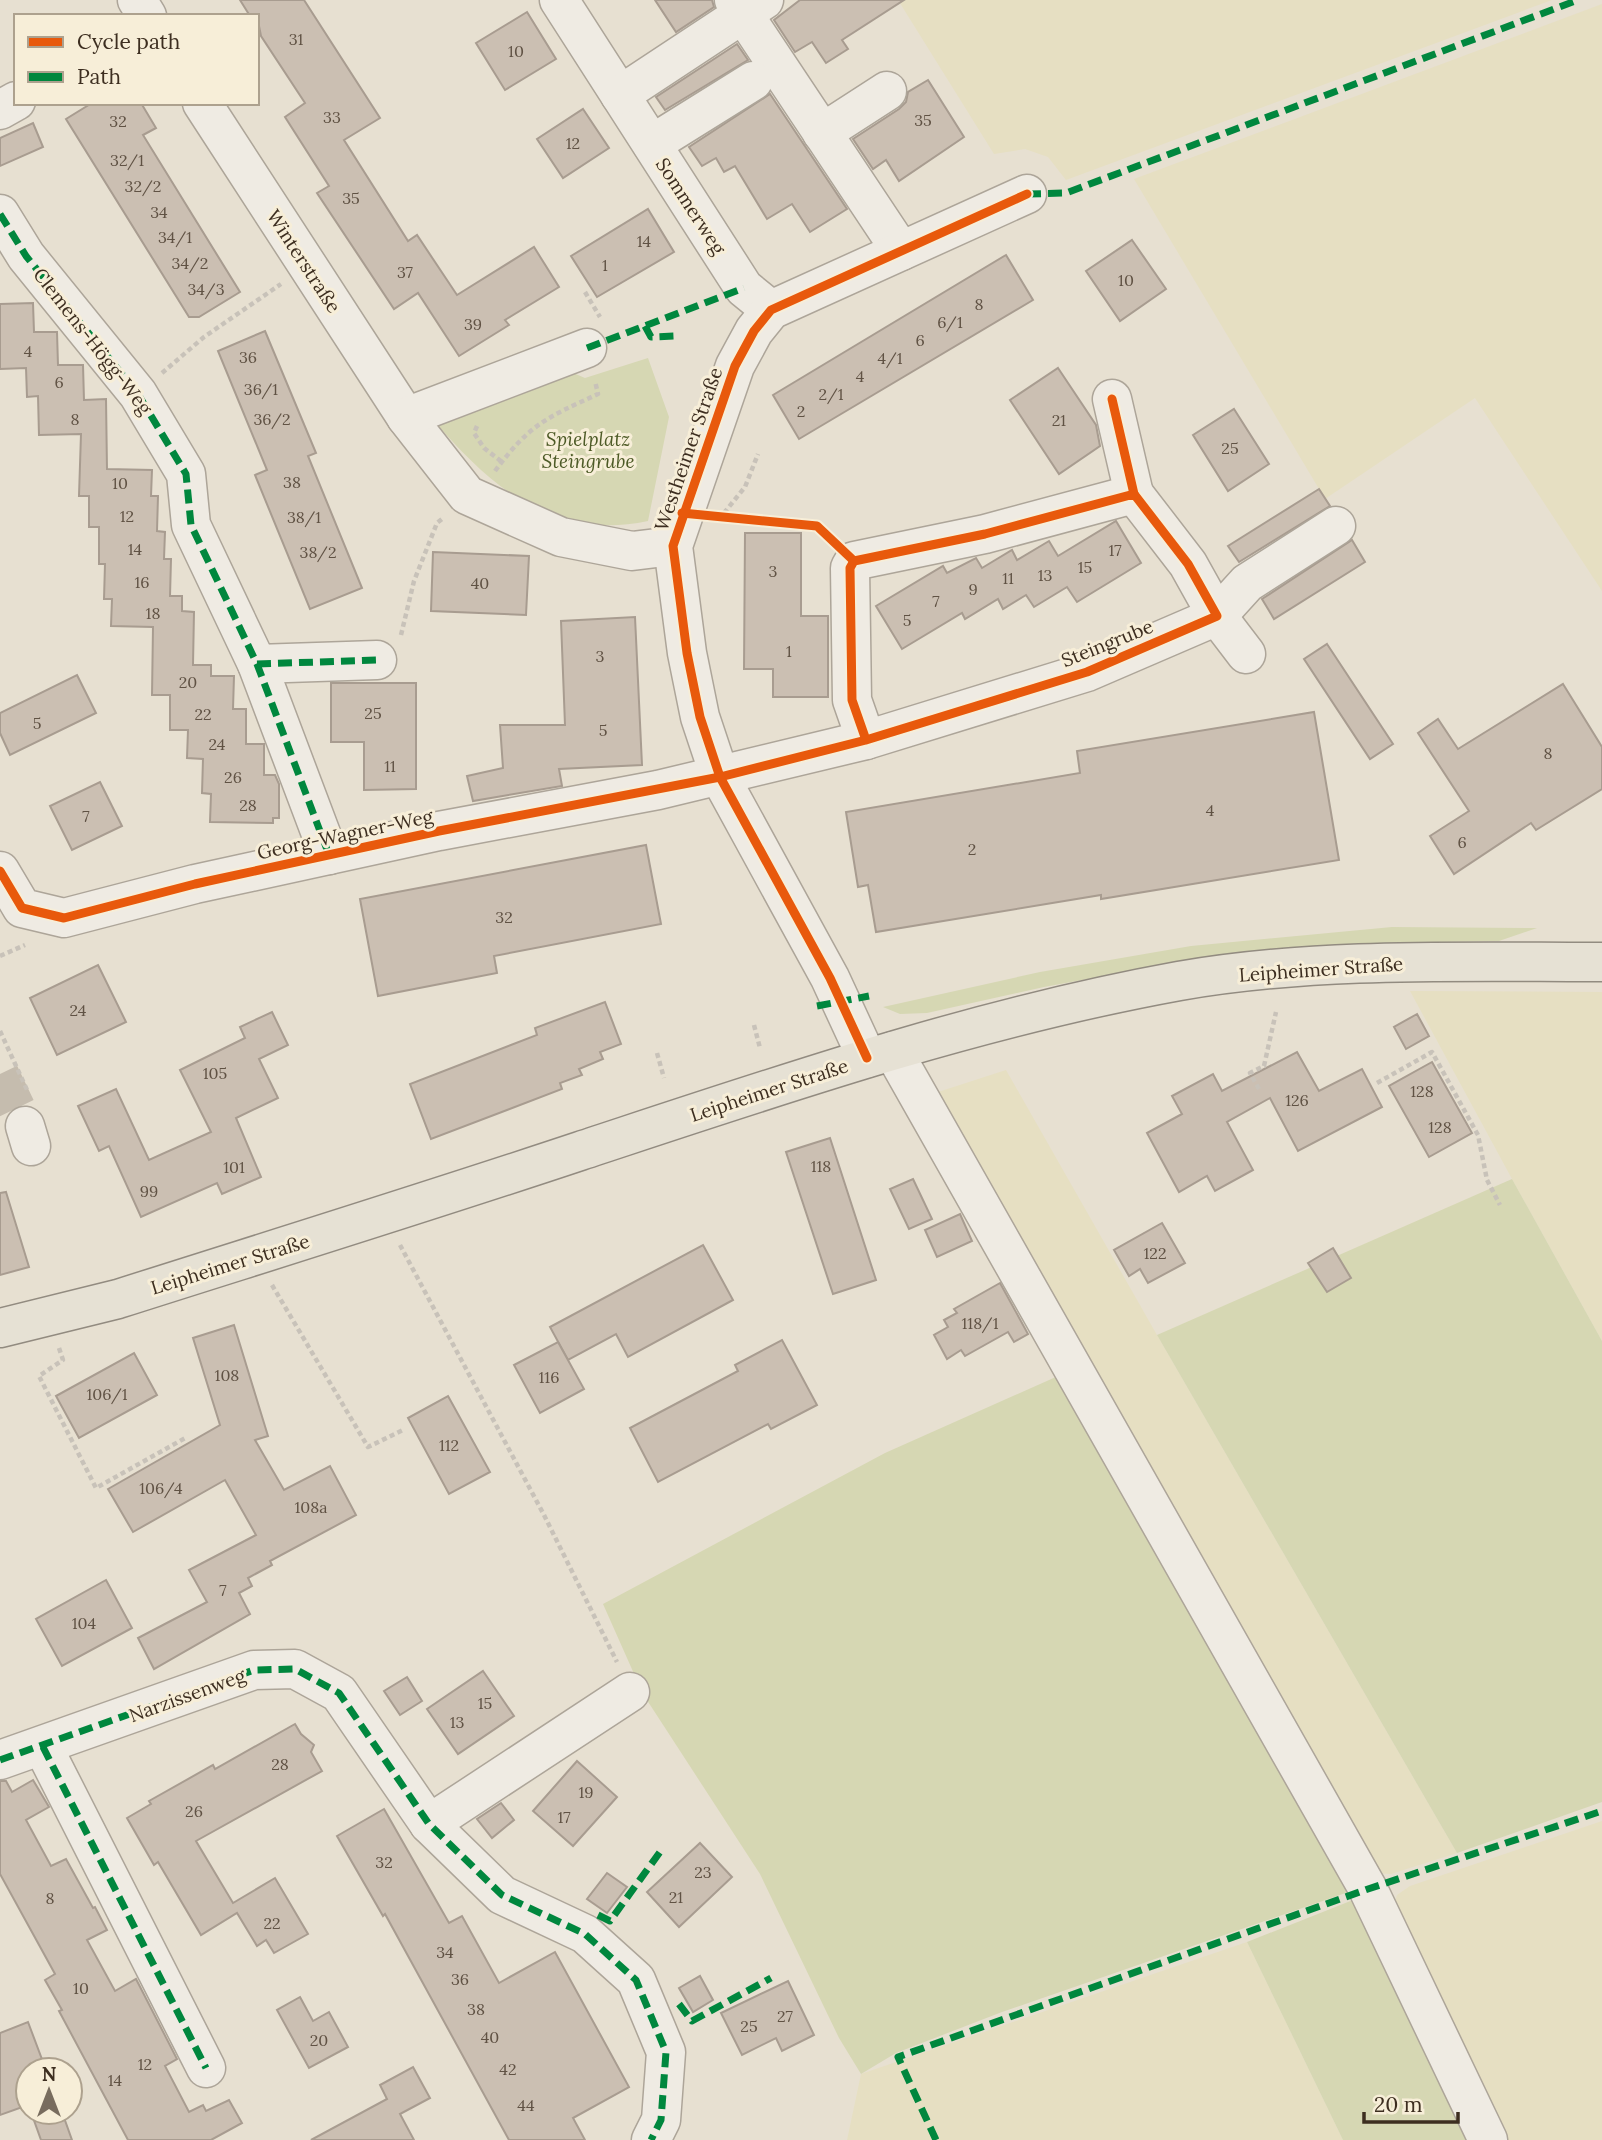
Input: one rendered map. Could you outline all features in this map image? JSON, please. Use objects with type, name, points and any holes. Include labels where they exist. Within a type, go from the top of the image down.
[{"type":"main road","name":"Leipheimer Straße","points":[[0,1328],[49,1318],[260,1255],[880,1055],[1035,1011],[1183,981],[1278,970],[1412,963],[1602,962]]},
{"type":"street","name":"Sommerweg","points":[[559,0],[744,288],[771,310]]},
{"type":"street","points":[[620,94],[747,5],[821,133],[901,251]]},
{"type":"street","points":[[652,144],[753,81]]},
{"type":"street","points":[[821,133],[887,91]]},
{"type":"street","name":"Winterstraße","points":[[203,105],[406,417],[467,495],[561,537],[632,551],[673,546]]},
{"type":"street","name":"Westheimer Straße","points":[[1027,194],[771,310],[754,331],[734,366],[673,546],[700,717],[720,777],[830,978],[880,1055],[1367,1889],[1488,2140]]},
{"type":"street","name":"Clemens-Högg-Weg","points":[[0,214],[26,256],[138,394],[186,474],[191,525],[257,664],[329,855]]},
{"type":"street","points":[[406,417],[587,348]]},
{"type":"street","points":[[1112,399],[1134,494],[1188,564],[1217,615],[1246,654]]},
{"type":"street","points":[[866,740],[852,700],[849,643],[850,568],[854,561],[985,534],[1134,494]]},
{"type":"street","points":[[1217,615],[1247,583],[1336,526]]},
{"type":"street","name":"Steingrube","points":[[720,777],[866,740],[1087,672],[1217,615]]},
{"type":"street","points":[[257,664],[377,660]]},
{"type":"street","name":"Georg-Wagner-Weg","points":[[0,871],[22,908],[64,918],[195,884],[329,855],[720,777]]},
{"type":"street","name":"Narzissenweg","points":[[0,1760],[43,1747],[254,1670],[295,1669],[339,1693],[429,1824],[502,1895],[585,1934],[636,1980],[666,2052],[661,2120],[651,2140]]},
{"type":"street","points":[[429,1824],[630,1692]]},
{"type":"street","points":[[43,1747],[206,2068]]},
{"type":"path","points":[[138,394],[204,337],[308,267]]},
{"type":"path","points":[[377,660],[398,643],[414,582],[437,523],[467,495],[489,480],[524,434],[549,417],[598,394]]},
{"type":"path","points":[[479,422],[474,433],[484,448],[502,462]]},
{"type":"path","points":[[721,516],[745,487],[758,454]]},
{"type":"path","points":[[1259,1089],[1250,1073],[1264,1066],[1276,1012]]},
{"type":"path","points":[[754,1025],[760,1048]]},
{"type":"path","points":[[0,1031],[30,1125]]},
{"type":"path","points":[[1377,1083],[1433,1052],[1478,1135],[1487,1180],[1500,1205]]},
{"type":"path","points":[[657,1053],[664,1078]]},
{"type":"path","points":[[384,1216],[544,1515],[630,1692]]},
{"type":"path","points":[[260,1255],[272,1284],[368,1447],[405,1429]]},
{"type":"path","points":[[49,1318],[64,1360],[39,1376],[96,1488],[187,1437]]},
{"type":"shaded area","points":[[898,0],[1552,0],[1066,180],[1048,157],[1025,149],[994,154]]},
{"type":"shaded area","points":[[1602,4],[1602,591],[1475,398],[1325,499],[1134,179]]},
{"type":"shaded area","points":[[1410,991],[1602,992],[1602,1341],[1512,1179]]},
{"type":"shaded area","points":[[1006,1070],[1457,1853],[1391,1874],[1368,1873],[935,1093]]},
{"type":"shaded area","points":[[1602,1821],[1602,2140],[1497,2140],[1392,1910],[1397,1895],[1410,1886]]},
{"type":"shaded area","points":[[1247,1942],[1343,2140],[847,2140],[861,2074]]},
{"type":"green space","name":"Spielplatz Steingrube","points":[[648,358],[669,417],[648,521],[614,525],[583,523],[555,516],[528,504],[480,469],[435,422],[571,372],[585,378]]},
{"type":"green space","points":[[1392,927],[1537,928],[1499,941],[1393,943],[1191,960],[1044,987],[927,1013],[900,1014],[883,1007],[1040,972],[1191,946]]},
{"type":"green space","points":[[1512,1179],[1602,1341],[1602,1802],[1457,1853],[1157,1335]]},
{"type":"green space","points":[[1067,1372],[1360,1888],[1002,2012],[896,2053],[861,2074],[839,2038],[760,1874],[643,1694],[603,1604],[885,1453]]},
{"type":"green space","points":[[1363,1896],[1480,2140],[1343,2140],[1247,1942]]},
{"type":"building","points":[[240,0],[304,0],[380,118],[344,140],[408,241],[417,235],[457,295],[534,247],[559,287],[505,320],[509,325],[459,356],[418,293],[394,309],[317,193],[329,186],[285,117],[305,103],[261,36],[259,14],[249,14]]},
{"type":"building","points":[[655,0],[712,0],[714,7],[676,32]]},
{"type":"building","points":[[800,0],[904,0],[842,40],[848,49],[826,63],[812,42],[795,52],[774,20]]},
{"type":"building","points":[[527,12],[556,59],[505,90],[476,43]]},
{"type":"building","points":[[737,44],[748,60],[665,110],[656,97]]},
{"type":"building","points":[[928,80],[964,137],[899,181],[886,160],[873,169],[853,139],[899,109],[906,102],[908,92]]},
{"type":"building","points":[[770,94],[847,209],[810,232],[792,204],[767,219],[735,166],[724,172],[716,158],[702,166],[689,147]]},
{"type":"building","points":[[89,105],[142,105],[156,128],[143,135],[240,292],[199,317],[189,317],[66,119]]},
{"type":"building","points":[[583,109],[609,148],[563,178],[537,139]]},
{"type":"building","points":[[33,123],[43,147],[0,166],[0,138]]},
{"type":"building","points":[[648,209],[674,252],[597,297],[571,256]]},
{"type":"building","points":[[1132,240],[1166,289],[1120,321],[1086,271]]},
{"type":"building","points":[[1006,255],[1033,300],[799,439],[773,395]]},
{"type":"building","points":[[33,303],[34,332],[57,332],[58,365],[83,365],[84,400],[106,399],[107,469],[152,470],[151,496],[158,496],[157,531],[165,532],[164,559],[171,559],[170,596],[182,596],[182,611],[194,612],[193,665],[211,665],[211,676],[234,676],[233,709],[246,709],[246,744],[264,744],[264,775],[275,775],[279,784],[279,818],[273,818],[273,823],[210,822],[211,794],[202,793],[203,759],[187,758],[188,730],[170,730],[170,695],[152,695],[153,627],[111,626],[112,599],[104,599],[105,564],[99,564],[99,527],[89,527],[89,496],[79,496],[81,434],[39,435],[38,396],[27,397],[26,368],[0,369],[0,304]]},
{"type":"building","points":[[265,331],[316,453],[308,456],[362,588],[310,609],[255,475],[267,470],[218,351]]},
{"type":"building","points":[[1058,368],[1096,425],[1100,446],[1059,474],[1010,400]]},
{"type":"building","points":[[1234,409],[1269,464],[1228,491],[1193,435]]},
{"type":"building","points":[[1319,489],[1330,506],[1239,562],[1228,546]]},
{"type":"building","points":[[1116,521],[1141,563],[1077,602],[1067,587],[1034,607],[1026,595],[1003,609],[998,599],[965,619],[962,613],[902,649],[876,606],[943,566],[947,573],[976,558],[982,568],[1012,550],[1017,560],[1049,541],[1058,556]]},
{"type":"building","points":[[745,533],[801,533],[801,616],[828,616],[828,697],[773,697],[773,669],[744,669]]},
{"type":"building","points":[[1352,540],[1365,562],[1274,619],[1262,599]]},
{"type":"building","points":[[433,552],[529,556],[526,615],[431,611]]},
{"type":"building","points":[[635,617],[642,765],[559,769],[562,786],[473,801],[467,776],[503,768],[500,725],[565,725],[561,621]]},
{"type":"building","points":[[1327,644],[1393,744],[1370,759],[1304,659]]},
{"type":"building","points":[[77,675],[96,713],[10,755],[0,733],[0,713]]},
{"type":"building","points":[[331,683],[416,683],[416,789],[364,790],[364,742],[331,742]]},
{"type":"building","points":[[1563,684],[1602,747],[1602,789],[1536,830],[1531,823],[1454,874],[1430,836],[1469,811],[1418,733],[1438,719],[1458,749]]},
{"type":"building","points":[[1314,712],[1339,860],[876,932],[868,885],[858,887],[846,812],[1080,773],[1077,751]]},
{"type":"building","points":[[100,782],[122,826],[72,850],[50,806]]},
{"type":"building","points":[[646,845],[661,924],[494,956],[497,973],[378,996],[360,899]]},
{"type":"building","points":[[98,965],[126,1022],[57,1055],[30,998]]},
{"type":"building","points":[[605,1002],[621,1044],[600,1052],[603,1059],[579,1069],[582,1075],[560,1083],[562,1089],[431,1139],[410,1084],[537,1035],[535,1028]]},
{"type":"building","points":[[272,1012],[288,1045],[259,1059],[278,1098],[236,1118],[261,1177],[222,1194],[217,1183],[141,1217],[109,1146],[99,1151],[78,1106],[116,1089],[149,1160],[211,1132],[180,1070],[245,1038],[240,1027]]},
{"type":"building","points":[[1417,1014],[1429,1036],[1406,1049],[1394,1027]]},
{"type":"building","points":[[1297,1052],[1319,1091],[1362,1069],[1382,1107],[1298,1151],[1270,1098],[1227,1122],[1253,1170],[1215,1191],[1207,1176],[1179,1192],[1147,1133],[1182,1114],[1172,1096],[1213,1074],[1222,1091]]},
{"type":"building","points":[[1432,1062],[1472,1133],[1429,1157],[1389,1086]]},
{"type":"building","points":[[830,1138],[876,1280],[833,1294],[786,1152]]},
{"type":"building","points":[[913,1179],[932,1219],[909,1229],[890,1189]]},
{"type":"building","points":[[6,1192],[29,1267],[0,1275],[0,1193]]},
{"type":"building","points":[[960,1214],[972,1241],[937,1257],[925,1230]]},
{"type":"building","points":[[1162,1223],[1185,1263],[1148,1283],[1140,1269],[1129,1276],[1114,1250]]},
{"type":"building","points":[[703,1245],[733,1300],[628,1357],[616,1334],[568,1360],[550,1327]]},
{"type":"building","points":[[1333,1248],[1351,1278],[1327,1292],[1308,1263]]},
{"type":"building","points":[[1000,1283],[1028,1334],[1014,1342],[1008,1332],[965,1356],[961,1350],[947,1359],[934,1335],[948,1327],[944,1320],[957,1313],[954,1309]]},
{"type":"building","points":[[234,1325],[268,1436],[255,1440],[284,1490],[330,1466],[356,1515],[270,1561],[272,1565],[248,1578],[252,1586],[239,1593],[250,1614],[154,1669],[138,1638],[207,1602],[189,1570],[256,1535],[225,1480],[133,1532],[108,1489],[220,1425],[193,1338]]},
{"type":"building","points":[[782,1340],[817,1405],[771,1429],[768,1424],[658,1482],[630,1428],[738,1371],[735,1365]]},
{"type":"building","points":[[558,1342],[584,1389],[540,1413],[514,1365]]},
{"type":"building","points":[[134,1353],[157,1395],[79,1438],[56,1396]]},
{"type":"building","points":[[448,1396],[490,1472],[449,1494],[408,1418]]},
{"type":"building","points":[[106,1580],[132,1628],[62,1666],[36,1619]]},
{"type":"building","points":[[483,1671],[514,1716],[458,1754],[427,1709]]},
{"type":"building","points":[[407,1677],[422,1701],[400,1715],[384,1691]]},
{"type":"building","points":[[295,1724],[301,1734],[314,1745],[311,1752],[322,1771],[196,1841],[233,1903],[275,1878],[308,1934],[274,1953],[266,1940],[257,1946],[237,1913],[201,1935],[158,1862],[154,1865],[127,1818],[151,1804],[149,1801],[213,1765],[215,1769]]},
{"type":"building","points":[[577,1761],[617,1797],[573,1846],[533,1811]]},
{"type":"building","points":[[33,1780],[49,1807],[26,1820],[51,1866],[66,1859],[107,1930],[87,1940],[115,1991],[136,1979],[177,2059],[165,2066],[189,2112],[203,2105],[206,2111],[229,2100],[242,2123],[211,2140],[128,2140],[59,2011],[62,2010],[45,1980],[55,1974],[0,1874],[0,1781],[6,1781],[12,1792]]},
{"type":"building","points":[[501,1803],[514,1820],[492,1838],[477,1819]]},
{"type":"building","points":[[384,1809],[449,1923],[462,1916],[499,1983],[555,1952],[629,2087],[573,2118],[585,2140],[509,2140],[385,1914],[383,1916],[337,1836]]},
{"type":"building","points":[[700,1843],[732,1877],[679,1927],[647,1892]]},
{"type":"building","points":[[607,1873],[627,1887],[607,1913],[587,1899]]},
{"type":"building","points":[[700,1976],[713,2000],[693,2012],[679,1988]]},
{"type":"building","points":[[788,1981],[814,2035],[782,2051],[776,2038],[742,2055],[721,2013]]},
{"type":"building","points":[[300,1997],[313,2021],[329,2012],[348,2047],[309,2068],[277,2010]]},
{"type":"building","points":[[28,2022],[41,2056],[14,2056],[14,2110],[0,2115],[0,2033]]},
{"type":"building","points":[[413,2067],[430,2098],[400,2114],[414,2140],[311,2140],[387,2099],[380,2085]]},
{"type":"building","points":[[36,2126],[67,2126],[72,2140],[41,2140]]},
{"type":"tunnel","points":[[0,1074],[25,1126]]},
{"type":"marked path","points":[[1027,194],[1066,193],[1578,0]]},
{"type":"marked path","points":[[0,214],[26,256],[138,394],[186,474],[191,525],[257,664],[329,855]]},
{"type":"marked path","points":[[587,348],[744,288]]},
{"type":"marked path","points":[[645,326],[651,337],[674,336]]},
{"type":"marked path","points":[[257,664],[377,660]]},
{"type":"marked path","points":[[817,1006],[869,996]]},
{"type":"marked path","points":[[0,1760],[254,1670],[295,1669],[339,1693],[429,1824],[502,1895],[585,1934],[636,1980],[666,2052],[661,2120],[651,2140]]},
{"type":"marked path","points":[[43,1747],[206,2068]]},
{"type":"marked path","points":[[936,2140],[898,2057],[1368,1889],[1602,1811]]},
{"type":"marked path","points":[[598,1915],[610,1921],[660,1852]]},
{"type":"marked path","points":[[679,2004],[692,2021],[771,1978]]},
{"type":"cycle path","points":[[867,1058],[830,978],[720,777],[700,717],[687,653],[673,546],[735,366],[754,331],[771,310],[1027,194]]},
{"type":"cycle path","points":[[1112,399],[1134,494]]},
{"type":"cycle path","points":[[0,871],[22,908],[64,918],[195,884],[439,831],[720,777],[866,740],[1087,672],[1217,616],[1188,564],[1134,494],[985,534],[854,561],[850,568],[852,700],[866,740]]},
{"type":"cycle path","points":[[682,513],[817,526],[854,561]]}]
